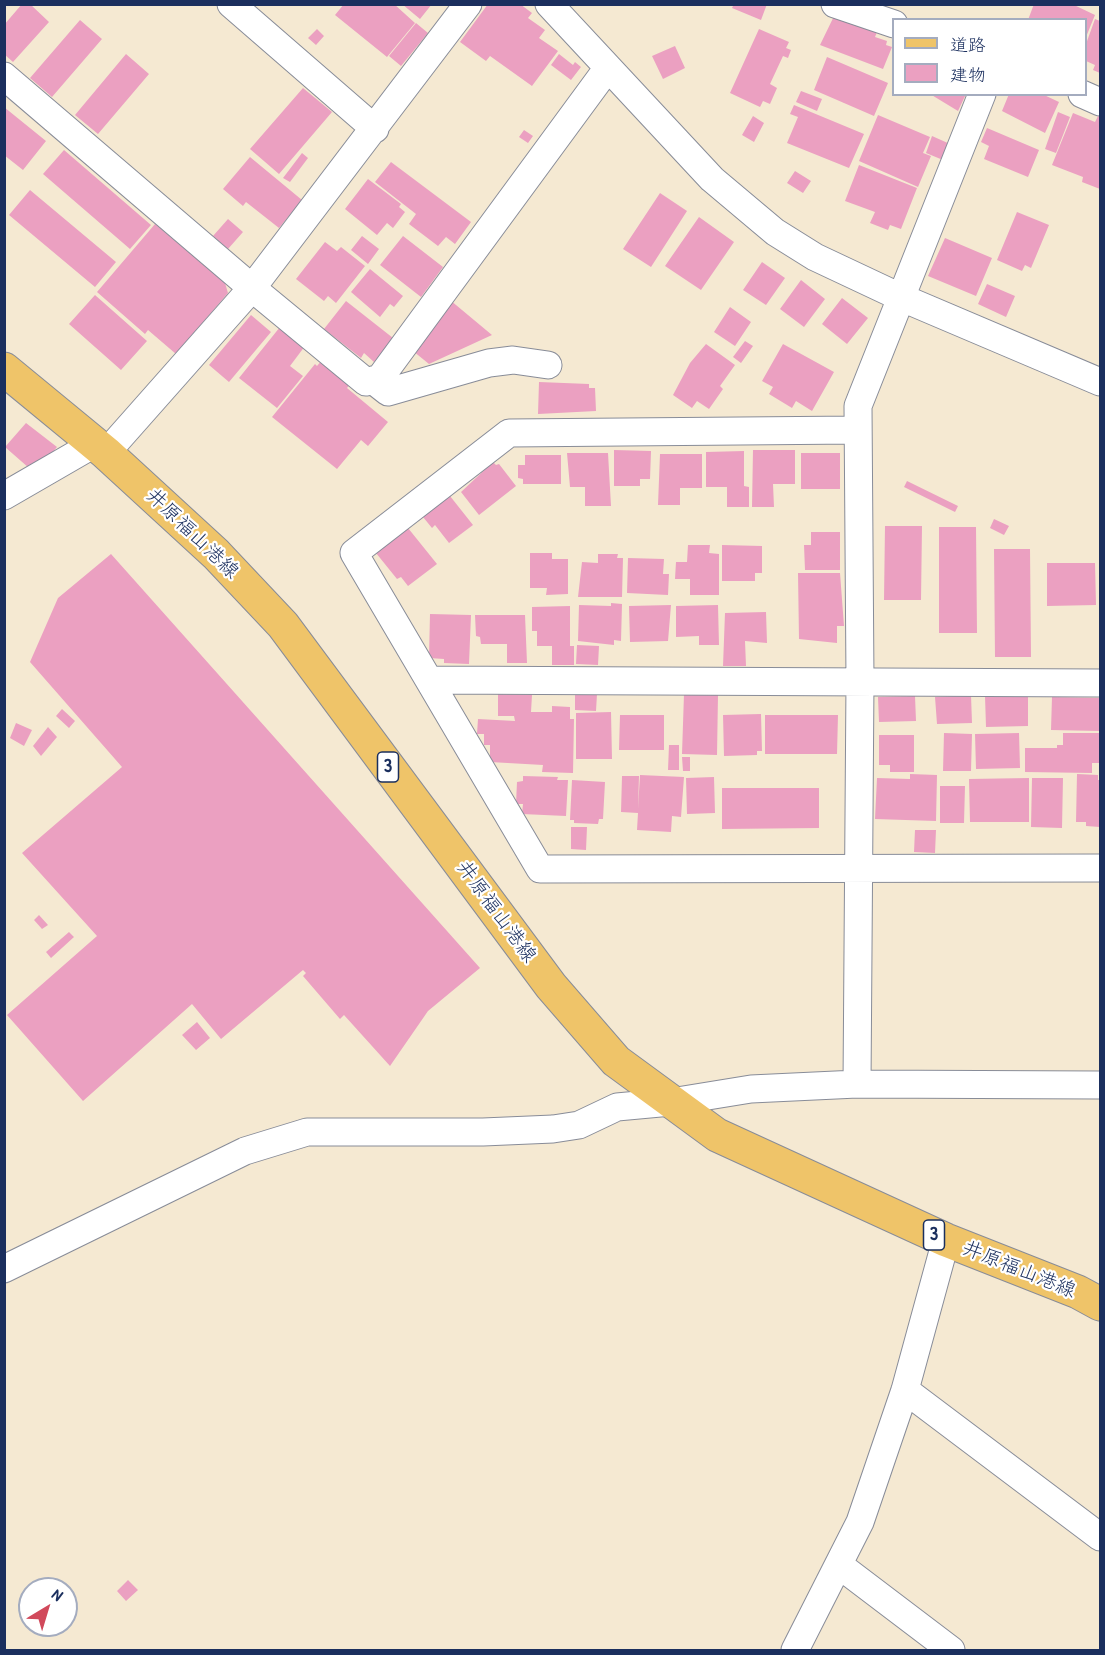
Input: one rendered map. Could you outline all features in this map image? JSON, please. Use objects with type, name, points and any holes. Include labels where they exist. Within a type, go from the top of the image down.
[{"type":"main road","name":"井原福山港線","points":[[4,369],[100,449],[216,554],[283,625],[551,986],[616,1061],[717,1136],[946,1240],[1078,1292],[1101,1304]]},
{"type":"street","points":[[231,4],[375,129]]},
{"type":"street","points":[[4,496],[100,449],[252,288],[468,4]]},
{"type":"street","points":[[549,4],[607,69],[712,179],[775,232],[815,256],[900,297],[1101,382]]},
{"type":"street","points":[[835,4],[892,23]]},
{"type":"street","points":[[4,76],[252,288],[366,382],[380,378],[607,69]]},
{"type":"street","points":[[857,1084],[860,681],[856,430],[858,406],[900,297],[914,272],[981,96]]},
{"type":"street","points":[[1087,96],[1101,102]]},
{"type":"street","points":[[374,381],[388,392],[489,363],[513,360],[548,365]]},
{"type":"street","points":[[856,430],[509,433],[354,553],[431,680],[540,869],[1101,868]]},
{"type":"street","points":[[431,680],[1101,683]]},
{"type":"street","points":[[4,1269],[245,1151],[308,1132],[483,1132],[553,1129],[579,1125],[617,1107],[671,1102],[752,1089],[857,1084],[1101,1085]]},
{"type":"street","points":[[795,1650],[861,1522],[905,1390],[946,1240]]},
{"type":"street","points":[[905,1390],[1101,1538]]},
{"type":"street","points":[[839,1565],[951,1650]]},
{"type":"building","points":[[22,4],[30,4],[49,22],[13,62],[4,54],[4,25]]},
{"type":"building","points":[[344,4],[394,4],[415,23],[387,57],[335,15]]},
{"type":"building","points":[[402,4],[432,4],[420,19]]},
{"type":"building","points":[[488,4],[520,4],[532,13],[528,18],[545,30],[539,38],[558,51],[532,86],[490,56],[486,61],[460,42]]},
{"type":"building","points":[[734,4],[767,4],[761,20],[732,8]]},
{"type":"building","points":[[1034,4],[1072,4],[1095,15],[1087,35],[1087,18],[1029,18]]},
{"type":"building","points":[[837,10],[879,27],[875,37],[887,41],[886,45],[892,47],[883,69],[820,45]]},
{"type":"building","points":[[1095,19],[1100,21],[1100,73],[1093,70],[1095,65],[1087,61],[1087,41]]},
{"type":"building","points":[[80,20],[102,39],[52,97],[30,78]]},
{"type":"building","points":[[416,23],[428,33],[401,66],[389,56]]},
{"type":"building","points":[[317,29],[324,36],[316,45],[308,38]]},
{"type":"building","points":[[759,29],[789,42],[786,48],[791,50],[788,58],[783,56],[770,84],[777,88],[770,104],[763,101],[760,107],[730,93]]},
{"type":"building","points":[[675,46],[685,68],[663,79],[652,56]]},
{"type":"building","points":[[126,54],[149,74],[98,134],[75,115]]},
{"type":"building","points":[[559,54],[573,65],[575,62],[581,67],[571,80],[551,65]]},
{"type":"building","points":[[827,57],[888,83],[874,116],[814,90]]},
{"type":"building","points":[[303,88],[332,112],[279,174],[250,149]]},
{"type":"building","points":[[801,91],[822,99],[817,111],[796,102]]},
{"type":"building","points":[[933,96],[965,96],[958,111]]},
{"type":"building","points":[[1008,96],[1046,96],[1059,102],[1045,133],[1002,111]]},
{"type":"building","points":[[794,105],[864,134],[849,168],[787,143],[798,117],[790,114]]},
{"type":"building","points":[[4,107],[46,141],[23,170],[4,155]]},
{"type":"building","points":[[1058,112],[1070,117],[1056,153],[1045,149]]},
{"type":"building","points":[[1073,113],[1095,122],[1098,116],[1100,117],[1100,189],[1082,182],[1083,177],[1052,165]]},
{"type":"building","points":[[878,115],[930,137],[923,153],[931,156],[918,187],[859,161]]},
{"type":"building","points":[[753,116],[764,123],[754,142],[742,135]]},
{"type":"building","points":[[987,128],[1039,150],[1028,177],[984,159],[989,146],[981,142]]},
{"type":"building","points":[[524,130],[533,136],[528,143],[519,137]]},
{"type":"building","points":[[932,136],[950,144],[943,160],[926,153]]},
{"type":"building","points":[[64,150],[151,225],[130,249],[43,174]]},
{"type":"building","points":[[302,153],[308,158],[290,182],[283,178]]},
{"type":"building","points":[[250,157],[302,200],[279,228],[246,202],[243,206],[223,189]]},
{"type":"building","points":[[391,162],[471,222],[455,244],[446,237],[438,246],[409,224],[416,214],[375,182]]},
{"type":"building","points":[[859,165],[917,188],[901,229],[890,225],[888,230],[870,223],[875,212],[845,201]]},
{"type":"building","points":[[795,171],[811,181],[803,193],[787,183]]},
{"type":"building","points":[[368,179],[401,204],[399,207],[405,212],[393,228],[387,223],[377,235],[345,209]]},
{"type":"building","points":[[30,190],[116,262],[95,287],[9,215]]},
{"type":"building","points":[[660,193],[687,211],[651,267],[623,249]]},
{"type":"building","points":[[1017,212],[1049,225],[1031,268],[1025,265],[1022,271],[997,260]]},
{"type":"building","points":[[699,217],[734,242],[701,290],[665,266]]},
{"type":"building","points":[[228,219],[243,232],[228,249],[213,236]]},
{"type":"building","points":[[155,224],[225,283],[228,293],[176,354],[148,330],[145,334],[97,292]]},
{"type":"building","points":[[362,236],[379,249],[368,264],[351,250]]},
{"type":"building","points":[[403,236],[443,267],[421,297],[380,265]]},
{"type":"building","points":[[945,238],[992,258],[976,296],[928,276]]},
{"type":"building","points":[[325,242],[337,251],[341,247],[365,266],[336,303],[328,296],[324,301],[296,279]]},
{"type":"building","points":[[762,262],[785,278],[766,305],[743,290]]},
{"type":"building","points":[[370,269],[403,296],[394,307],[390,304],[380,317],[351,292]]},
{"type":"building","points":[[801,280],[825,299],[804,327],[780,309]]},
{"type":"building","points":[[987,284],[1015,296],[1006,317],[978,304]]},
{"type":"building","points":[[95,295],[147,341],[121,370],[69,324]]},
{"type":"building","points":[[842,298],[868,318],[847,344],[822,324]]},
{"type":"building","points":[[450,300],[492,335],[429,364],[413,351]]},
{"type":"building","points":[[346,301],[393,338],[374,362],[364,353],[361,358],[324,329]]},
{"type":"building","points":[[730,307],[751,322],[735,346],[714,332]]},
{"type":"building","points":[[251,315],[271,332],[229,382],[209,365]]},
{"type":"building","points":[[280,327],[305,346],[290,366],[303,376],[277,408],[239,378]]},
{"type":"building","points":[[745,341],[753,346],[741,363],[733,357]]},
{"type":"building","points":[[706,344],[735,365],[720,386],[723,389],[709,409],[697,401],[692,408],[673,395],[690,363]]},
{"type":"building","points":[[783,344],[834,372],[812,411],[796,401],[792,408],[769,394],[773,387],[762,381]]},
{"type":"building","points":[[322,360],[351,383],[347,388],[388,422],[368,446],[361,440],[337,469],[272,417],[315,364],[317,366]]},
{"type":"building","points":[[539,382],[589,384],[589,388],[595,388],[596,411],[538,414]]},
{"type":"building","points":[[26,423],[57,447],[40,467],[35,462],[29,468],[5,447]]},
{"type":"building","points":[[614,450],[651,451],[650,479],[640,479],[640,486],[614,486]]},
{"type":"building","points":[[753,450],[795,450],[795,484],[773,484],[774,507],[752,507]]},
{"type":"building","points":[[744,451],[744,486],[749,487],[749,507],[727,507],[727,487],[706,487],[706,452]]},
{"type":"building","points":[[567,453],[608,453],[611,506],[585,506],[585,487],[570,487]]},
{"type":"building","points":[[801,453],[840,453],[840,489],[801,489]]},
{"type":"building","points":[[660,454],[702,454],[702,488],[680,488],[680,505],[658,505]]},
{"type":"building","points":[[525,455],[561,455],[561,484],[523,484],[523,479],[518,478],[518,465],[525,465]]},
{"type":"building","points":[[493,462],[496,465],[499,464],[516,486],[479,515],[461,492]]},
{"type":"building","points":[[907,481],[958,506],[955,512],[904,487]]},
{"type":"building","points":[[450,496],[473,525],[449,543],[435,525],[432,528],[423,517]]},
{"type":"building","points":[[994,519],[1009,526],[1004,535],[990,528]]},
{"type":"building","points":[[885,526],[922,526],[921,600],[884,600]]},
{"type":"building","points":[[939,527],[976,527],[977,633],[939,633]]},
{"type":"building","points":[[408,528],[437,564],[408,586],[401,577],[397,579],[376,553]]},
{"type":"building","points":[[811,532],[840,532],[840,570],[805,570],[804,545],[811,545]]},
{"type":"building","points":[[688,545],[710,545],[709,553],[719,554],[719,595],[690,595],[690,579],[675,579],[676,562],[687,562]]},
{"type":"building","points":[[722,545],[762,546],[762,573],[755,573],[755,581],[722,581]]},
{"type":"building","points":[[994,549],[1030,549],[1031,657],[995,657]]},
{"type":"building","points":[[530,553],[552,553],[552,559],[568,559],[568,594],[546,595],[547,588],[530,588]]},
{"type":"building","points":[[111,554],[480,968],[428,1011],[390,1066],[344,1015],[340,1019],[303,976],[306,973],[303,970],[221,1039],[192,1004],[83,1101],[7,1015],[97,936],[22,853],[122,767],[30,662],[58,598]]},
{"type":"building","points":[[598,554],[618,554],[617,558],[623,558],[622,597],[578,597],[582,562],[598,563]]},
{"type":"building","points":[[628,558],[664,559],[663,574],[669,574],[668,595],[627,593]]},
{"type":"building","points":[[1047,563],[1095,563],[1096,605],[1047,606]]},
{"type":"building","points":[[798,573],[840,573],[844,626],[837,626],[837,643],[799,639]]},
{"type":"building","points":[[611,603],[622,604],[621,641],[614,640],[614,645],[578,641],[579,605],[611,606]]},
{"type":"building","points":[[671,605],[668,641],[630,642],[629,606]]},
{"type":"building","points":[[718,605],[719,645],[699,645],[699,636],[676,637],[676,606]]},
{"type":"building","points":[[570,606],[570,646],[574,646],[574,665],[552,665],[552,646],[537,646],[537,631],[532,631],[532,607]]},
{"type":"building","points":[[766,612],[767,643],[745,641],[746,666],[723,666],[725,613]]},
{"type":"building","points":[[430,614],[471,615],[469,664],[444,663],[444,659],[429,658]]},
{"type":"building","points":[[475,615],[525,615],[527,663],[507,663],[507,644],[481,644],[480,637],[476,636]]},
{"type":"building","points":[[577,645],[599,646],[598,665],[576,664]]},
{"type":"building","points":[[575,693],[597,694],[596,711],[575,710]]},
{"type":"building","points":[[498,694],[532,695],[531,712],[552,712],[552,706],[570,707],[570,719],[574,719],[573,773],[542,772],[543,765],[490,762],[490,745],[484,745],[484,734],[477,734],[478,719],[515,721],[514,716],[498,716]]},
{"type":"building","points":[[684,694],[718,695],[717,755],[682,754]]},
{"type":"building","points":[[971,695],[972,723],[937,724],[935,697]]},
{"type":"building","points":[[915,696],[916,721],[879,722],[878,697]]},
{"type":"building","points":[[985,696],[1028,696],[1028,726],[986,727]]},
{"type":"building","points":[[1052,697],[1100,698],[1100,731],[1051,730]]},
{"type":"building","points":[[62,709],[75,721],[69,728],[56,716]]},
{"type":"building","points":[[611,712],[612,759],[576,759],[576,713]]},
{"type":"building","points":[[761,714],[762,751],[757,751],[757,755],[724,756],[723,715]]},
{"type":"building","points":[[620,715],[664,715],[664,750],[619,750]]},
{"type":"building","points":[[765,715],[838,715],[837,754],[765,754]]},
{"type":"building","points":[[16,723],[32,730],[24,746],[10,738]]},
{"type":"building","points":[[48,727],[57,737],[41,756],[33,746]]},
{"type":"building","points":[[944,733],[972,734],[971,771],[943,771]]},
{"type":"building","points":[[1019,733],[1020,768],[976,769],[975,734]]},
{"type":"building","points":[[1063,733],[1100,733],[1100,763],[1092,763],[1092,773],[1025,772],[1025,748],[1057,748],[1057,745],[1063,745]]},
{"type":"building","points":[[879,735],[914,735],[914,772],[890,772],[890,765],[879,765]]},
{"type":"building","points":[[669,745],[679,745],[679,770],[668,770]]},
{"type":"building","points":[[682,757],[690,757],[690,771],[683,771]]},
{"type":"building","points":[[910,774],[937,775],[936,821],[875,819],[877,778],[910,779]]},
{"type":"building","points":[[1077,774],[1098,775],[1098,780],[1100,780],[1100,827],[1086,826],[1086,822],[1076,822]]},
{"type":"building","points":[[640,775],[684,777],[681,817],[672,816],[671,832],[637,830],[638,813],[621,812],[622,776],[639,776],[638,809]]},
{"type":"building","points":[[523,776],[558,777],[557,780],[568,780],[566,816],[522,814],[523,804],[516,804],[517,782],[523,781]]},
{"type":"building","points":[[714,777],[715,813],[687,814],[686,778]]},
{"type":"building","points":[[1029,778],[1029,822],[970,822],[969,779]]},
{"type":"building","points":[[1032,778],[1063,778],[1062,828],[1031,827]]},
{"type":"building","points":[[572,780],[605,782],[603,819],[599,819],[598,824],[574,823],[574,820],[570,820]]},
{"type":"building","points":[[940,786],[965,786],[964,823],[940,823]]},
{"type":"building","points":[[722,788],[819,788],[819,828],[722,829]]},
{"type":"building","points":[[571,827],[587,827],[586,850],[571,849]]},
{"type":"building","points":[[915,830],[936,830],[935,853],[914,852]]},
{"type":"building","points":[[39,915],[48,925],[42,929],[34,920]]},
{"type":"building","points":[[69,932],[74,937],[51,958],[46,952]]},
{"type":"building","points":[[197,1022],[210,1038],[196,1050],[182,1035]]},
{"type":"building","points":[[128,1580],[138,1590],[126,1601],[117,1591]]}]
